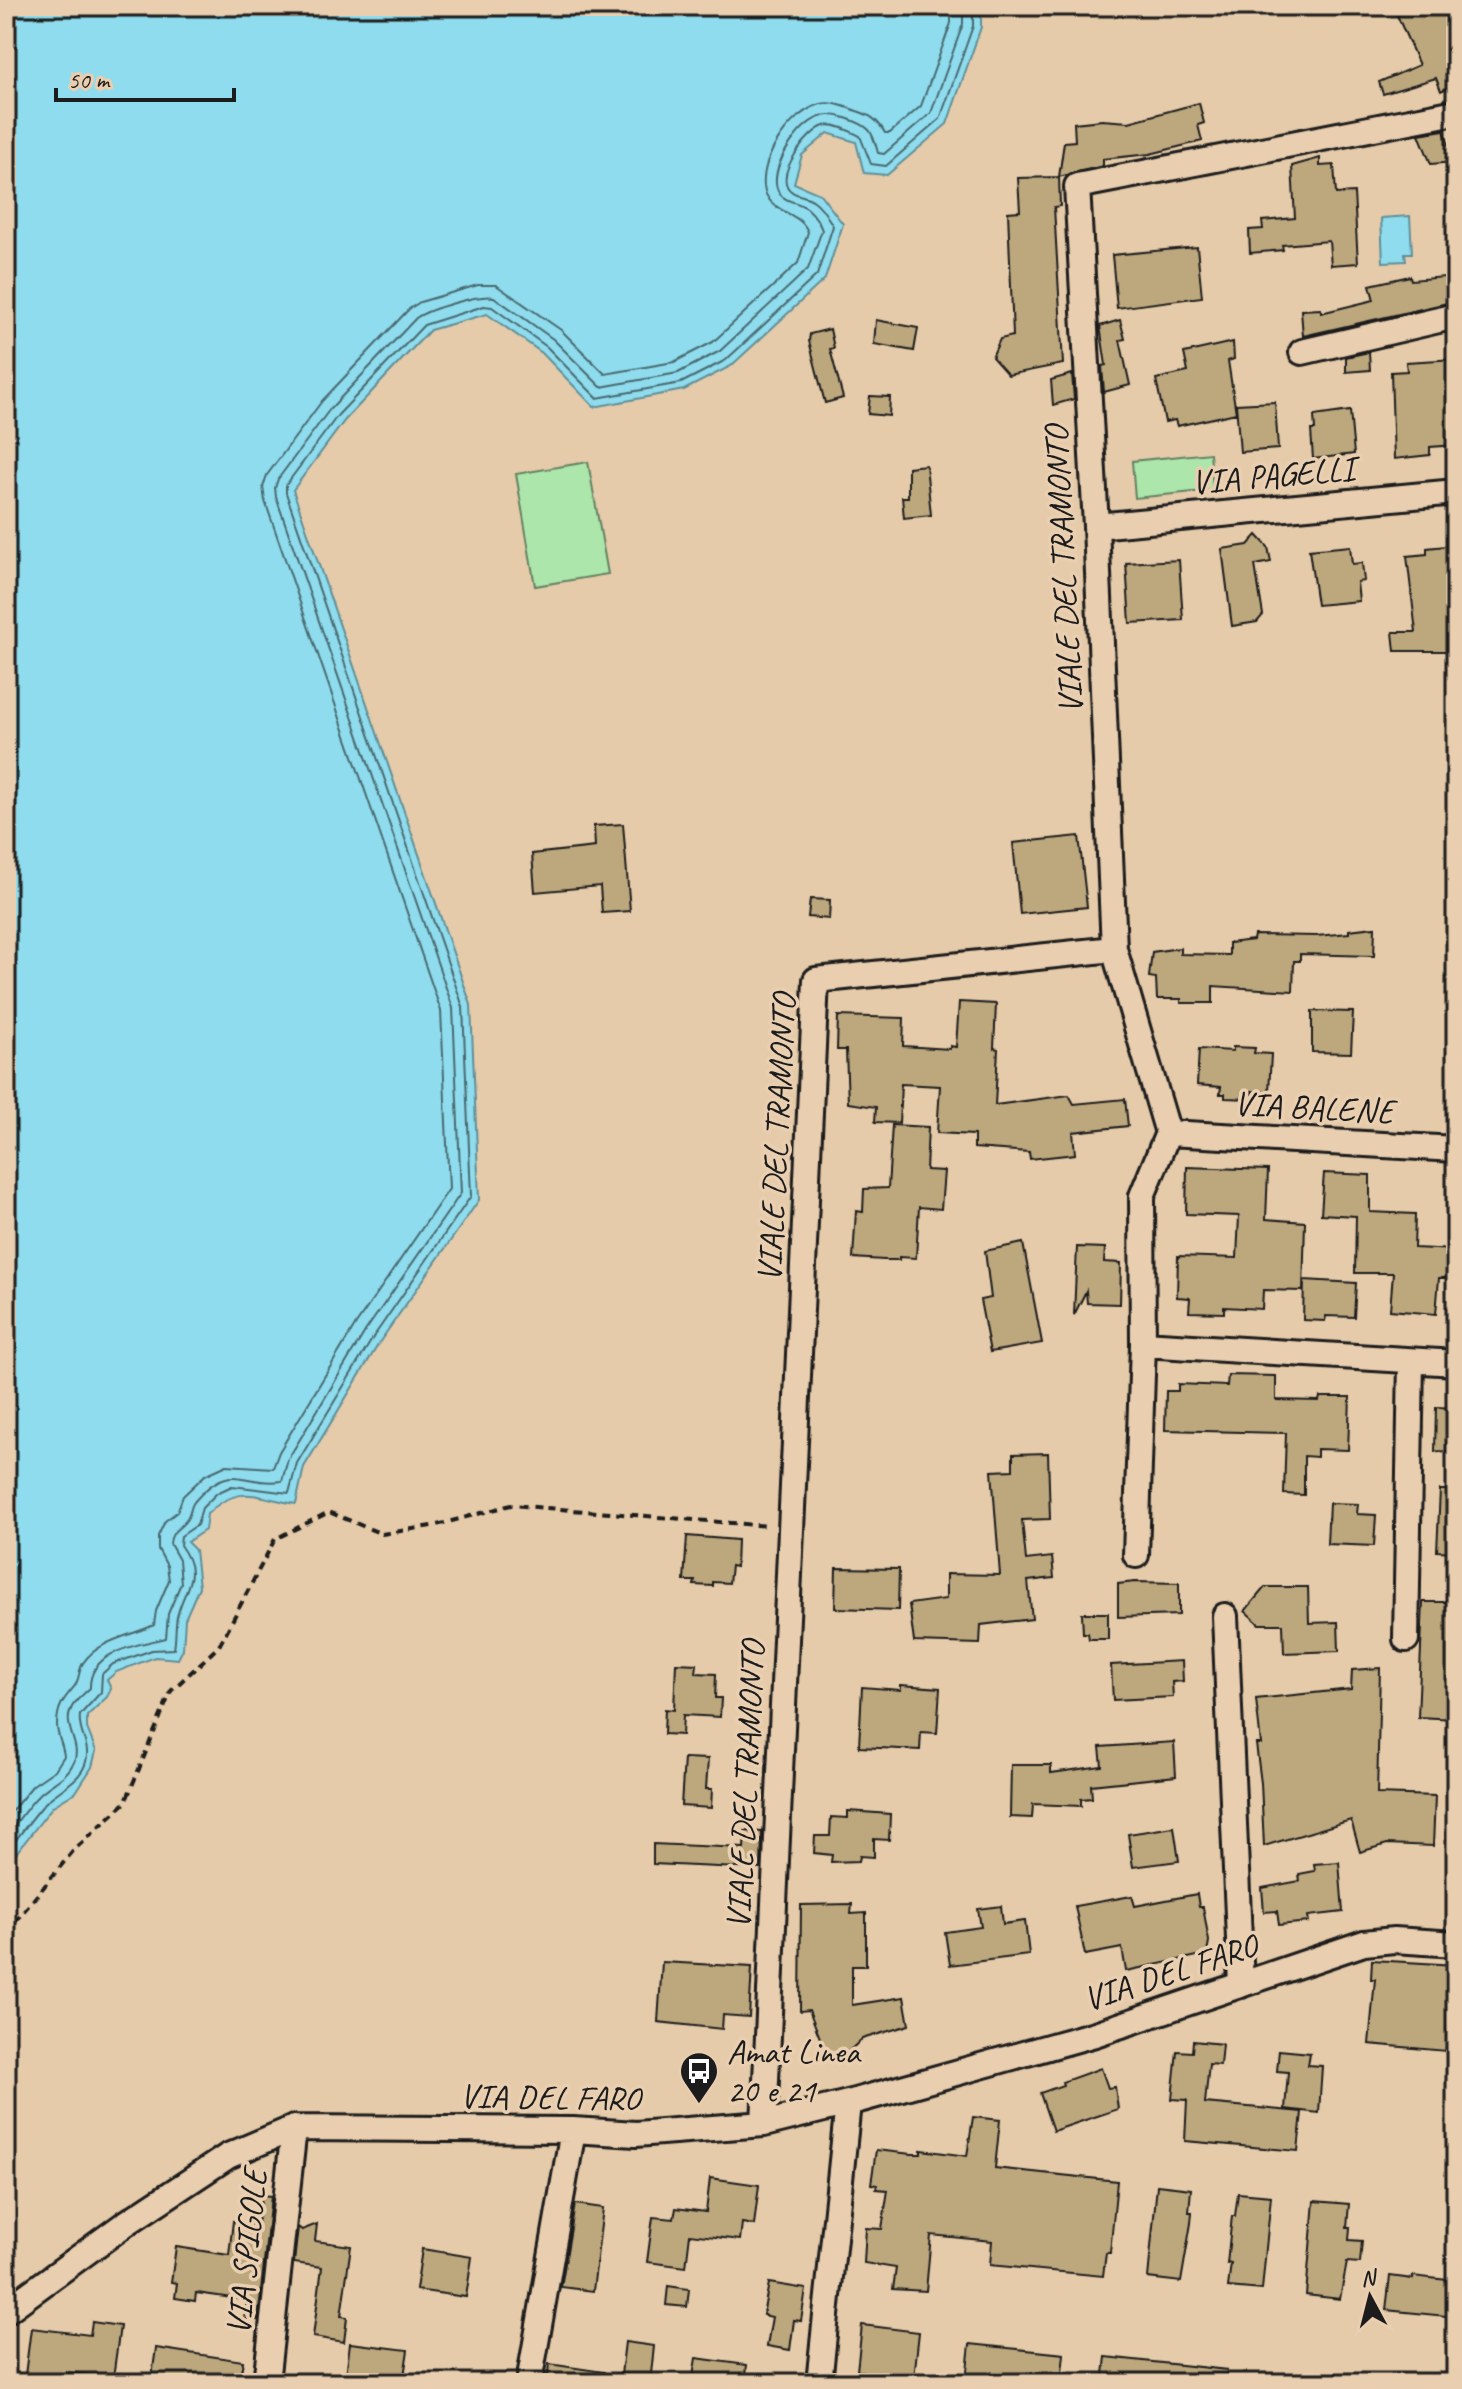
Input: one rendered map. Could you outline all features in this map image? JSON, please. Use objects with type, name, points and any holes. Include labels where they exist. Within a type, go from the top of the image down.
[{"type":"street","name":"VIALE DEL TRAMONTO","points":[[764,2124],[816,980],[1114,949],[1096,526],[1077,186],[1456,112]]},
{"type":"street","points":[[1302,352],[1456,316]]},
{"type":"street","name":"VIA PAGELLI","points":[[1096,526],[1456,492]]},
{"type":"street","points":[[1114,949],[1168,1133],[1142,1196],[1143,1344],[1136,1555]]},
{"type":"street","name":"VIA BALENE","points":[[1168,1133],[1456,1149]]},
{"type":"street","points":[[1143,1344],[1456,1363]]},
{"type":"street","points":[[1406,1639],[1411,1361]]},
{"type":"street","points":[[1225,1616],[1241,1985]]},
{"type":"street","name":"VIA DEL FARO","points":[[6,2311],[125,2224],[228,2156],[294,2128],[573,2130],[636,2134],[764,2124],[1095,2034],[1364,1943],[1394,1940],[1456,1944]]},
{"type":"street","points":[[819,2383],[848,2103]]},
{"type":"street","name":"VIA SPIGOLE","points":[[266,2383],[294,2128]]},
{"type":"street","points":[[529,2383],[573,2130]]},
{"type":"path","points":[[6,1933],[74,1850],[125,1803],[171,1691],[219,1646],[275,1539],[329,1512],[382,1534],[437,1525],[511,1505],[791,1528]]},
{"type":"green space","points":[[1210,453],[1213,490],[1135,498],[1132,461]]},
{"type":"green space","points":[[588,462],[608,574],[535,586],[516,474]]},
{"type":"water","points":[[6,6],[981,6],[981,27],[947,124],[887,175],[864,173],[856,142],[828,133],[802,155],[794,183],[820,194],[843,224],[825,279],[731,366],[684,390],[594,407],[542,353],[487,314],[430,330],[345,420],[293,490],[471,1005],[479,1200],[381,1340],[304,1467],[296,1504],[248,1495],[229,1498],[207,1514],[205,1530],[187,1542],[195,1550],[199,1587],[185,1619],[183,1649],[178,1659],[155,1657],[116,1672],[107,1680],[111,1689],[107,1697],[87,1716],[87,1728],[96,1751],[92,1767],[76,1792],[53,1806],[6,1866]]},
{"type":"water","points":[[1410,216],[1412,253],[1405,253],[1406,261],[1383,262],[1381,218]]},
{"type":"building","points":[[1393,6],[1456,6],[1456,84],[1441,91],[1436,78],[1383,94],[1379,82],[1419,65]]},
{"type":"building","points":[[1199,103],[1204,123],[1198,125],[1202,141],[1150,154],[1103,159],[1103,166],[1059,177],[1064,142],[1075,141],[1074,123],[1102,120],[1129,122]]},
{"type":"building","points":[[1444,130],[1454,162],[1431,164],[1419,134]]},
{"type":"building","points":[[1320,158],[1320,166],[1334,165],[1336,194],[1354,193],[1358,263],[1331,265],[1329,241],[1282,245],[1283,250],[1250,253],[1249,230],[1263,229],[1262,221],[1295,218],[1292,166]]},
{"type":"building","points":[[1059,177],[1060,206],[1054,207],[1063,364],[1008,375],[992,357],[1000,339],[1013,336],[1008,212],[1020,211],[1018,178]]},
{"type":"building","points":[[1197,247],[1202,297],[1117,308],[1112,255]]},
{"type":"building","points":[[1410,276],[1411,280],[1456,276],[1456,301],[1303,336],[1301,310],[1321,309],[1321,313],[1374,300],[1370,285]]},
{"type":"building","points":[[876,320],[918,328],[914,351],[874,344]]},
{"type":"building","points":[[1120,320],[1125,339],[1120,340],[1130,385],[1104,392],[1102,366],[1106,365],[1100,326]]},
{"type":"building","points":[[830,329],[834,348],[830,349],[843,398],[825,403],[809,341],[810,334]]},
{"type":"building","points":[[1233,342],[1234,359],[1228,361],[1236,413],[1177,426],[1175,420],[1165,422],[1156,379],[1188,372],[1184,353]]},
{"type":"building","points":[[1369,352],[1370,370],[1346,372],[1346,357]]},
{"type":"building","points":[[1456,359],[1456,445],[1430,447],[1430,455],[1394,459],[1391,372],[1407,371],[1406,362]]},
{"type":"building","points":[[1072,374],[1074,399],[1053,405],[1051,380]]},
{"type":"building","points":[[870,396],[890,397],[889,416],[868,414]]},
{"type":"building","points":[[1275,402],[1278,449],[1240,452],[1236,404]]},
{"type":"building","points":[[1350,411],[1354,454],[1313,459],[1311,430],[1315,430],[1314,416]]},
{"type":"building","points":[[926,465],[931,515],[904,518],[902,497],[908,497],[908,467]]},
{"type":"building","points":[[1257,535],[1268,547],[1271,562],[1255,565],[1263,615],[1257,622],[1232,626],[1222,549],[1248,545]]},
{"type":"building","points":[[1456,545],[1456,584],[1452,584],[1456,651],[1395,651],[1393,632],[1416,632],[1407,556],[1427,554],[1427,548]]},
{"type":"building","points":[[1350,546],[1352,564],[1362,563],[1364,581],[1357,582],[1359,601],[1317,605],[1309,550]]},
{"type":"building","points":[[1179,560],[1183,620],[1130,623],[1126,563]]},
{"type":"building","points":[[623,824],[630,911],[602,913],[600,886],[535,892],[532,854],[595,847],[594,826]]},
{"type":"building","points":[[1079,836],[1087,907],[1020,914],[1013,843]]},
{"type":"building","points":[[810,899],[830,900],[829,919],[808,917]]},
{"type":"building","points":[[1375,927],[1374,956],[1300,954],[1300,961],[1294,961],[1293,991],[1213,986],[1213,1003],[1181,1003],[1181,999],[1157,999],[1156,978],[1149,977],[1152,952],[1180,948],[1180,954],[1229,955],[1229,943],[1253,940],[1254,935],[1316,936]]},
{"type":"building","points":[[959,1002],[996,1004],[994,1048],[998,1049],[995,1105],[1069,1095],[1074,1104],[1125,1099],[1128,1126],[1073,1132],[1075,1154],[1030,1159],[1029,1152],[974,1148],[974,1135],[937,1133],[940,1086],[901,1084],[899,1123],[875,1122],[876,1107],[848,1103],[846,1050],[837,1050],[838,1016],[904,1018],[903,1046],[950,1049],[950,1046],[956,1047]]},
{"type":"building","points":[[1312,1011],[1353,1012],[1351,1053],[1312,1052]]},
{"type":"building","points":[[1233,1047],[1255,1048],[1254,1053],[1271,1054],[1269,1092],[1252,1091],[1251,1099],[1225,1098],[1225,1094],[1220,1094],[1221,1087],[1197,1085],[1199,1049],[1233,1051]]},
{"type":"building","points":[[892,1125],[928,1127],[926,1170],[944,1171],[941,1209],[919,1207],[916,1258],[853,1258],[856,1211],[863,1212],[864,1189],[888,1188]]},
{"type":"building","points":[[1187,1167],[1268,1170],[1266,1219],[1305,1222],[1303,1291],[1263,1290],[1262,1309],[1224,1307],[1224,1313],[1189,1312],[1190,1298],[1177,1297],[1178,1256],[1237,1258],[1239,1216],[1186,1214]]},
{"type":"building","points":[[1324,1173],[1370,1175],[1370,1212],[1415,1214],[1414,1248],[1455,1250],[1455,1278],[1439,1278],[1436,1314],[1390,1310],[1393,1273],[1355,1273],[1356,1216],[1321,1214]]},
{"type":"building","points":[[1023,1243],[1042,1343],[990,1352],[980,1300],[991,1298],[985,1251]]},
{"type":"building","points":[[1077,1247],[1105,1248],[1104,1262],[1121,1263],[1120,1304],[1087,1303],[1086,1291],[1074,1315]]},
{"type":"building","points":[[1304,1280],[1356,1283],[1354,1317],[1326,1316],[1325,1321],[1303,1320]]},
{"type":"building","points":[[1228,1375],[1276,1376],[1276,1400],[1319,1401],[1320,1397],[1350,1397],[1348,1450],[1317,1449],[1317,1457],[1304,1456],[1304,1495],[1284,1494],[1286,1433],[1165,1430],[1166,1391],[1178,1391],[1178,1384],[1227,1386]]},
{"type":"building","points":[[1436,1407],[1456,1408],[1456,1452],[1435,1451]]},
{"type":"building","points":[[1048,1453],[1050,1519],[1022,1520],[1026,1560],[1052,1557],[1054,1578],[1028,1581],[1032,1619],[981,1625],[980,1644],[914,1642],[909,1604],[946,1599],[946,1574],[1000,1575],[992,1471],[1013,1470],[1013,1454]]},
{"type":"building","points":[[1440,1490],[1456,1490],[1456,1552],[1437,1551]]},
{"type":"building","points":[[1329,1503],[1358,1504],[1357,1514],[1376,1515],[1374,1546],[1327,1544]]},
{"type":"building","points":[[687,1536],[737,1540],[736,1567],[731,1566],[729,1583],[713,1582],[713,1586],[684,1581]]},
{"type":"building","points":[[836,1568],[899,1569],[898,1610],[835,1608]]},
{"type":"building","points":[[1179,1583],[1179,1615],[1118,1617],[1118,1584]]},
{"type":"building","points":[[1265,1587],[1308,1587],[1309,1623],[1338,1622],[1339,1651],[1284,1653],[1283,1624],[1259,1624],[1245,1611]]},
{"type":"building","points":[[1423,1602],[1456,1602],[1455,1719],[1418,1717]]},
{"type":"building","points":[[1082,1613],[1108,1613],[1108,1639],[1089,1639],[1088,1633],[1083,1633]]},
{"type":"building","points":[[1182,1661],[1183,1681],[1172,1682],[1173,1697],[1113,1700],[1111,1665]]},
{"type":"building","points":[[676,1663],[697,1664],[696,1673],[716,1674],[715,1698],[721,1698],[720,1717],[683,1715],[682,1735],[664,1734],[665,1709],[674,1710]]},
{"type":"building","points":[[1380,1668],[1377,1794],[1435,1796],[1433,1846],[1387,1844],[1360,1852],[1351,1820],[1264,1846],[1256,1744],[1261,1744],[1256,1699],[1351,1689],[1352,1670]]},
{"type":"building","points":[[901,1685],[940,1688],[937,1733],[921,1732],[920,1750],[859,1747],[862,1687],[901,1690]]},
{"type":"building","points":[[1174,1742],[1176,1776],[1091,1785],[1092,1798],[1081,1799],[1081,1806],[1033,1804],[1032,1818],[1010,1817],[1011,1765],[1051,1765],[1051,1773],[1102,1766],[1100,1747]]},
{"type":"building","points":[[684,1758],[708,1759],[706,1789],[712,1789],[711,1808],[681,1806]]},
{"type":"building","points":[[848,1811],[890,1814],[889,1840],[874,1839],[874,1857],[860,1856],[859,1861],[831,1862],[832,1855],[814,1853],[815,1836],[830,1836],[831,1817],[848,1818]]},
{"type":"building","points":[[1174,1827],[1179,1861],[1133,1867],[1128,1834]]},
{"type":"building","points":[[745,1831],[762,1832],[761,1869],[653,1864],[653,1844],[744,1848]]},
{"type":"building","points":[[1339,1862],[1343,1912],[1308,1916],[1309,1922],[1279,1925],[1277,1911],[1264,1912],[1262,1888],[1300,1881],[1299,1874],[1315,1871],[1314,1864]]},
{"type":"building","points":[[1197,1894],[1199,1907],[1203,1907],[1209,1941],[1207,1954],[1126,1971],[1122,1948],[1085,1955],[1075,1906],[1132,1896],[1135,1906]]},
{"type":"building","points":[[852,1904],[851,1914],[866,1913],[866,1966],[852,1966],[852,2005],[904,1997],[909,2025],[862,2039],[843,2057],[838,2053],[827,2056],[809,2010],[800,2011],[801,1905]]},
{"type":"building","points":[[1001,1906],[1003,1924],[1025,1921],[1029,1955],[950,1965],[945,1932],[981,1927],[978,1909]]},
{"type":"building","points":[[1372,1960],[1456,1965],[1456,2025],[1448,2024],[1446,2051],[1369,2044],[1375,1979],[1371,1979]]},
{"type":"building","points":[[662,1962],[752,1967],[749,2017],[723,2015],[722,2029],[658,2022]]},
{"type":"building","points":[[1193,2041],[1222,2044],[1220,2065],[1209,2064],[1205,2103],[1302,2112],[1298,2151],[1185,2141],[1187,2100],[1172,2099],[1177,2051],[1192,2052]]},
{"type":"building","points":[[1279,2050],[1310,2053],[1308,2065],[1322,2066],[1319,2113],[1285,2109],[1288,2072],[1277,2071]]},
{"type":"building","points":[[1101,2068],[1108,2088],[1115,2087],[1118,2109],[1053,2131],[1040,2093]]},
{"type":"building","points":[[973,2117],[1000,2120],[995,2168],[1117,2181],[1110,2253],[1106,2253],[1103,2276],[990,2265],[992,2241],[931,2235],[926,2291],[893,2289],[896,2268],[864,2263],[866,2228],[882,2229],[888,2190],[876,2189],[877,2185],[871,2184],[876,2150],[921,2154],[921,2150],[967,2156]]},
{"type":"building","points":[[710,2178],[759,2185],[754,2225],[742,2223],[740,2240],[690,2234],[686,2267],[647,2262],[653,2217],[674,2219],[676,2208],[706,2212]]},
{"type":"building","points":[[1157,2185],[1191,2189],[1191,2223],[1181,2282],[1148,2278]]},
{"type":"building","points":[[1238,2193],[1271,2196],[1262,2290],[1228,2287],[1232,2216],[1235,2216]]},
{"type":"building","points":[[262,2195],[271,2196],[258,2320],[244,2319],[247,2300],[196,2293],[195,2301],[175,2298],[177,2283],[171,2282],[176,2247],[229,2255],[233,2221],[257,2225]]},
{"type":"building","points":[[1314,2201],[1349,2204],[1349,2240],[1362,2241],[1360,2263],[1347,2262],[1340,2299],[1306,2295]]},
{"type":"building","points":[[575,2204],[603,2208],[593,2291],[561,2287]]},
{"type":"building","points":[[317,2224],[315,2241],[351,2246],[341,2316],[347,2317],[344,2342],[313,2337],[322,2267],[294,2263],[298,2227],[302,2230]]},
{"type":"building","points":[[422,2249],[472,2257],[466,2297],[416,2290]]},
{"type":"building","points":[[1390,2276],[1456,2281],[1456,2317],[1386,2310]]},
{"type":"building","points":[[769,2283],[806,2289],[801,2321],[794,2320],[790,2350],[767,2346],[772,2317],[763,2315]]},
{"type":"building","points":[[668,2286],[689,2289],[687,2307],[666,2305]]},
{"type":"building","points":[[92,2322],[120,2326],[113,2378],[67,2372],[65,2383],[24,2383],[31,2328],[90,2335]]},
{"type":"building","points":[[862,2325],[919,2332],[914,2378],[857,2371]]},
{"type":"building","points":[[625,2342],[654,2346],[650,2383],[620,2383]]},
{"type":"building","points":[[350,2343],[408,2350],[403,2383],[345,2383]]},
{"type":"building","points":[[970,2344],[1064,2354],[1061,2383],[966,2380]]},
{"type":"building","points":[[156,2348],[243,2361],[239,2383],[151,2383]]},
{"type":"building","points":[[1106,2357],[1227,2370],[1226,2383],[1103,2383]]},
{"type":"building","points":[[696,2358],[747,2365],[745,2383],[692,2383]]},
{"type":"building","points":[[549,2364],[604,2372],[603,2383],[547,2383]]},
{"type":"place","name":"Amat Linea 20 e 21","points":[[699,2105]]}]
